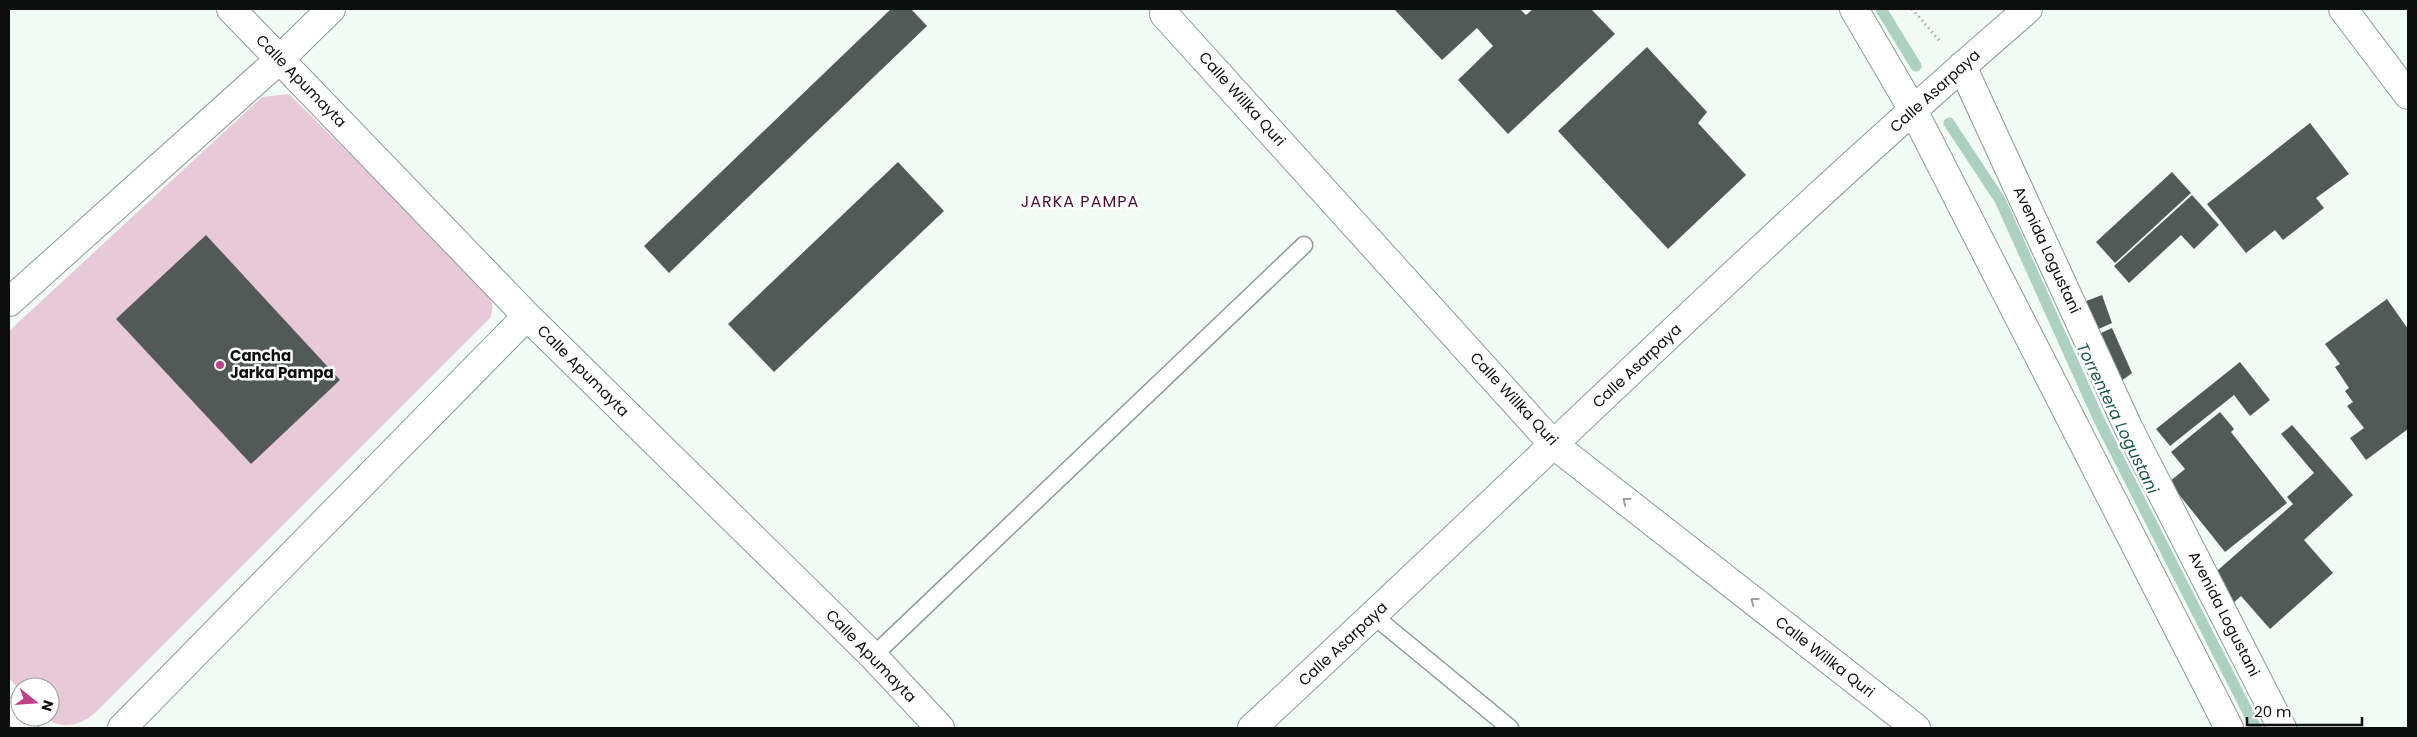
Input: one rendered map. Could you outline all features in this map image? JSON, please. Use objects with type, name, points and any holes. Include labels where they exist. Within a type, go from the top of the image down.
[{"type":"street","name":"Calle Apumayta","points":[[231,9],[527,316],[873,656],[940,728]]},
{"type":"street","points":[[9,302],[280,59],[331,9]]},
{"type":"street","points":[[1854,9],[1913,110],[2229,728]]},
{"type":"street","name":"Calle Asarpaya","points":[[1252,728],[1374,616],[1553,444],[1913,110],[2028,9]]},
{"type":"street","points":[[2343,9],[2408,95]]},
{"type":"street","name":"Calle Willka Quri","points":[[1164,14],[1553,444],[1916,728]]},
{"type":"street","name":"Avenida Logustani","points":[[1962,66],[2129,429],[2282,728]]},
{"type":"street","points":[[122,728],[527,316]]},
{"type":"street","points":[[9,712],[24,728]]},
{"type":"lane","points":[[873,656],[1304,246]]},
{"type":"lane","points":[[1374,616],[1510,728]]},
{"type":"path","points":[[1912,9],[1962,66]]},
{"type":"shaded area","points":[[289,94],[482,285],[491,301],[490,318],[95,713],[84,721],[71,725],[60,724],[60,677],[9,678],[9,331],[262,97]]},
{"type":"building","points":[[891,9],[911,9],[927,26],[669,273],[644,246]]},
{"type":"building","points":[[1394,9],[1520,9],[1526,15],[1533,9],[1591,9],[1615,34],[1508,134],[1458,80],[1493,46],[1477,28],[1442,60]]},
{"type":"building","points":[[1647,47],[1707,112],[1698,123],[1746,175],[1668,249],[1558,131]]},
{"type":"building","points":[[2310,123],[2349,174],[2316,198],[2324,208],[2283,240],[2275,230],[2246,253],[2207,204]]},
{"type":"building","points":[[898,162],[944,211],[774,372],[728,324]]},
{"type":"building","points":[[2172,172],[2191,193],[2115,263],[2096,242]]},
{"type":"building","points":[[2192,195],[2219,225],[2194,249],[2181,235],[2129,283],[2114,266]]},
{"type":"building","name":"Cancha Jarka Pampa","points":[[206,235],[340,380],[251,464],[116,319]]},
{"type":"building","points":[[2102,295],[2112,323],[2092,332],[2081,303]]},
{"type":"building","points":[[2387,299],[2408,329],[2408,429],[2366,460],[2350,438],[2364,428],[2347,406],[2353,402],[2345,391],[2349,388],[2335,367],[2340,364],[2325,344]]},
{"type":"building","points":[[2112,328],[2132,373],[2112,388],[2090,338]]},
{"type":"building","points":[[2240,362],[2270,400],[2250,416],[2234,395],[2170,446],[2156,429]]},
{"type":"building","points":[[2220,412],[2234,429],[2231,432],[2287,503],[2225,552],[2169,482],[2185,469],[2171,452]]},
{"type":"building","points":[[2292,425],[2353,495],[2304,540],[2333,573],[2270,629],[2241,596],[2232,604],[2209,578],[2293,504],[2287,497],[2314,473],[2281,434]]},
{"type":"waterway","name":"Torrentera Logustani","points":[[1881,9],[1916,66]]},
{"type":"waterway","name":"Torrentera Logustani","points":[[1949,123],[2000,200],[2100,422],[2256,728]]},
{"type":"place","name":"Cancha Jarka Pampa","points":[[220,365]]},
{"type":"district","name":"JARKA PAMPA","points":[[1080,201]]}]
